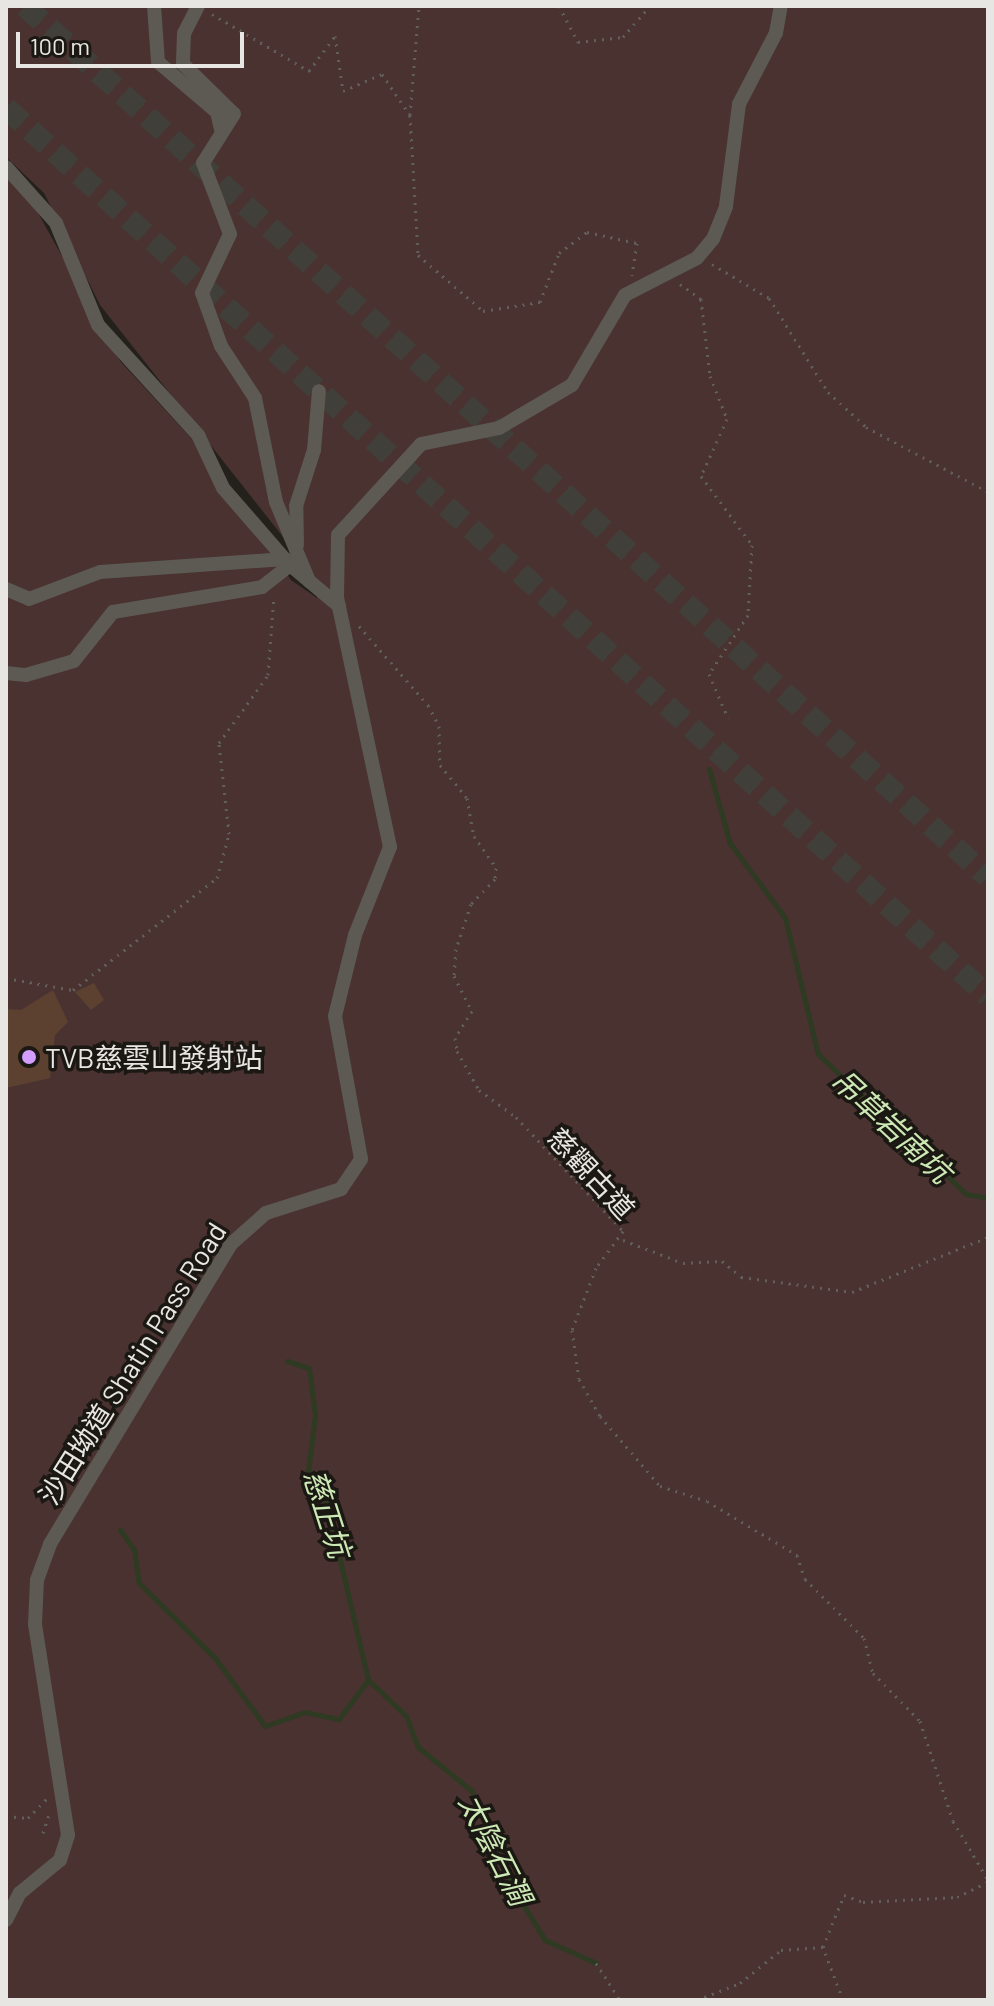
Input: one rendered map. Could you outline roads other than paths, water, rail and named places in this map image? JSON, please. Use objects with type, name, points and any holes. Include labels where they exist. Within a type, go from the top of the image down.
[{"type":"street","points":[[154,6],[158,62],[217,112],[221,130]]},
{"type":"street","points":[[201,6],[181,55],[187,71],[234,109],[202,170],[229,215],[230,234],[202,293],[221,346],[255,398],[276,502],[292,560]]},
{"type":"street","name":"沙田坳道 Shatin Pass Road","points":[[6,1920],[20,1893],[60,1860],[68,1835],[34,1617],[50,1544],[231,1244],[266,1213],[341,1189],[361,1159],[335,1016],[355,935],[390,847],[339,606],[335,547],[347,519],[421,444],[499,428],[572,385],[630,291],[697,258],[726,206],[739,104],[776,33],[781,6]]},
{"type":"street","points":[[6,167],[56,223],[98,325],[198,435],[223,488],[309,581],[339,606]]},
{"type":"street","points":[[6,673],[26,675],[74,661],[109,613],[276,580],[292,560],[296,506],[314,450],[319,391]]},
{"type":"street","points":[[6,589],[29,599],[100,572],[292,560]]},
{"type":"waterway","name":"吊草岩南坑","points":[[709,769],[730,843],[785,918],[818,1054],[966,1194],[988,1198]]},
{"type":"waterway","name":"慈正坑","points":[[287,1361],[309,1368],[315,1415],[308,1471],[324,1492],[368,1680]]},
{"type":"waterway","name":"太陰石澗","points":[[120,1530],[134,1549],[139,1583],[215,1658],[265,1726],[305,1712],[339,1719],[368,1680],[377,1688],[406,1716],[418,1747],[472,1791],[514,1890],[545,1940],[596,1963]]},
{"type":"tunnel","points":[[25,6],[988,877]]},
{"type":"tunnel","points":[[6,108],[988,996]]},
{"type":"place","name":"TVB慈雲山發射站","points":[[29,1057]]}]
